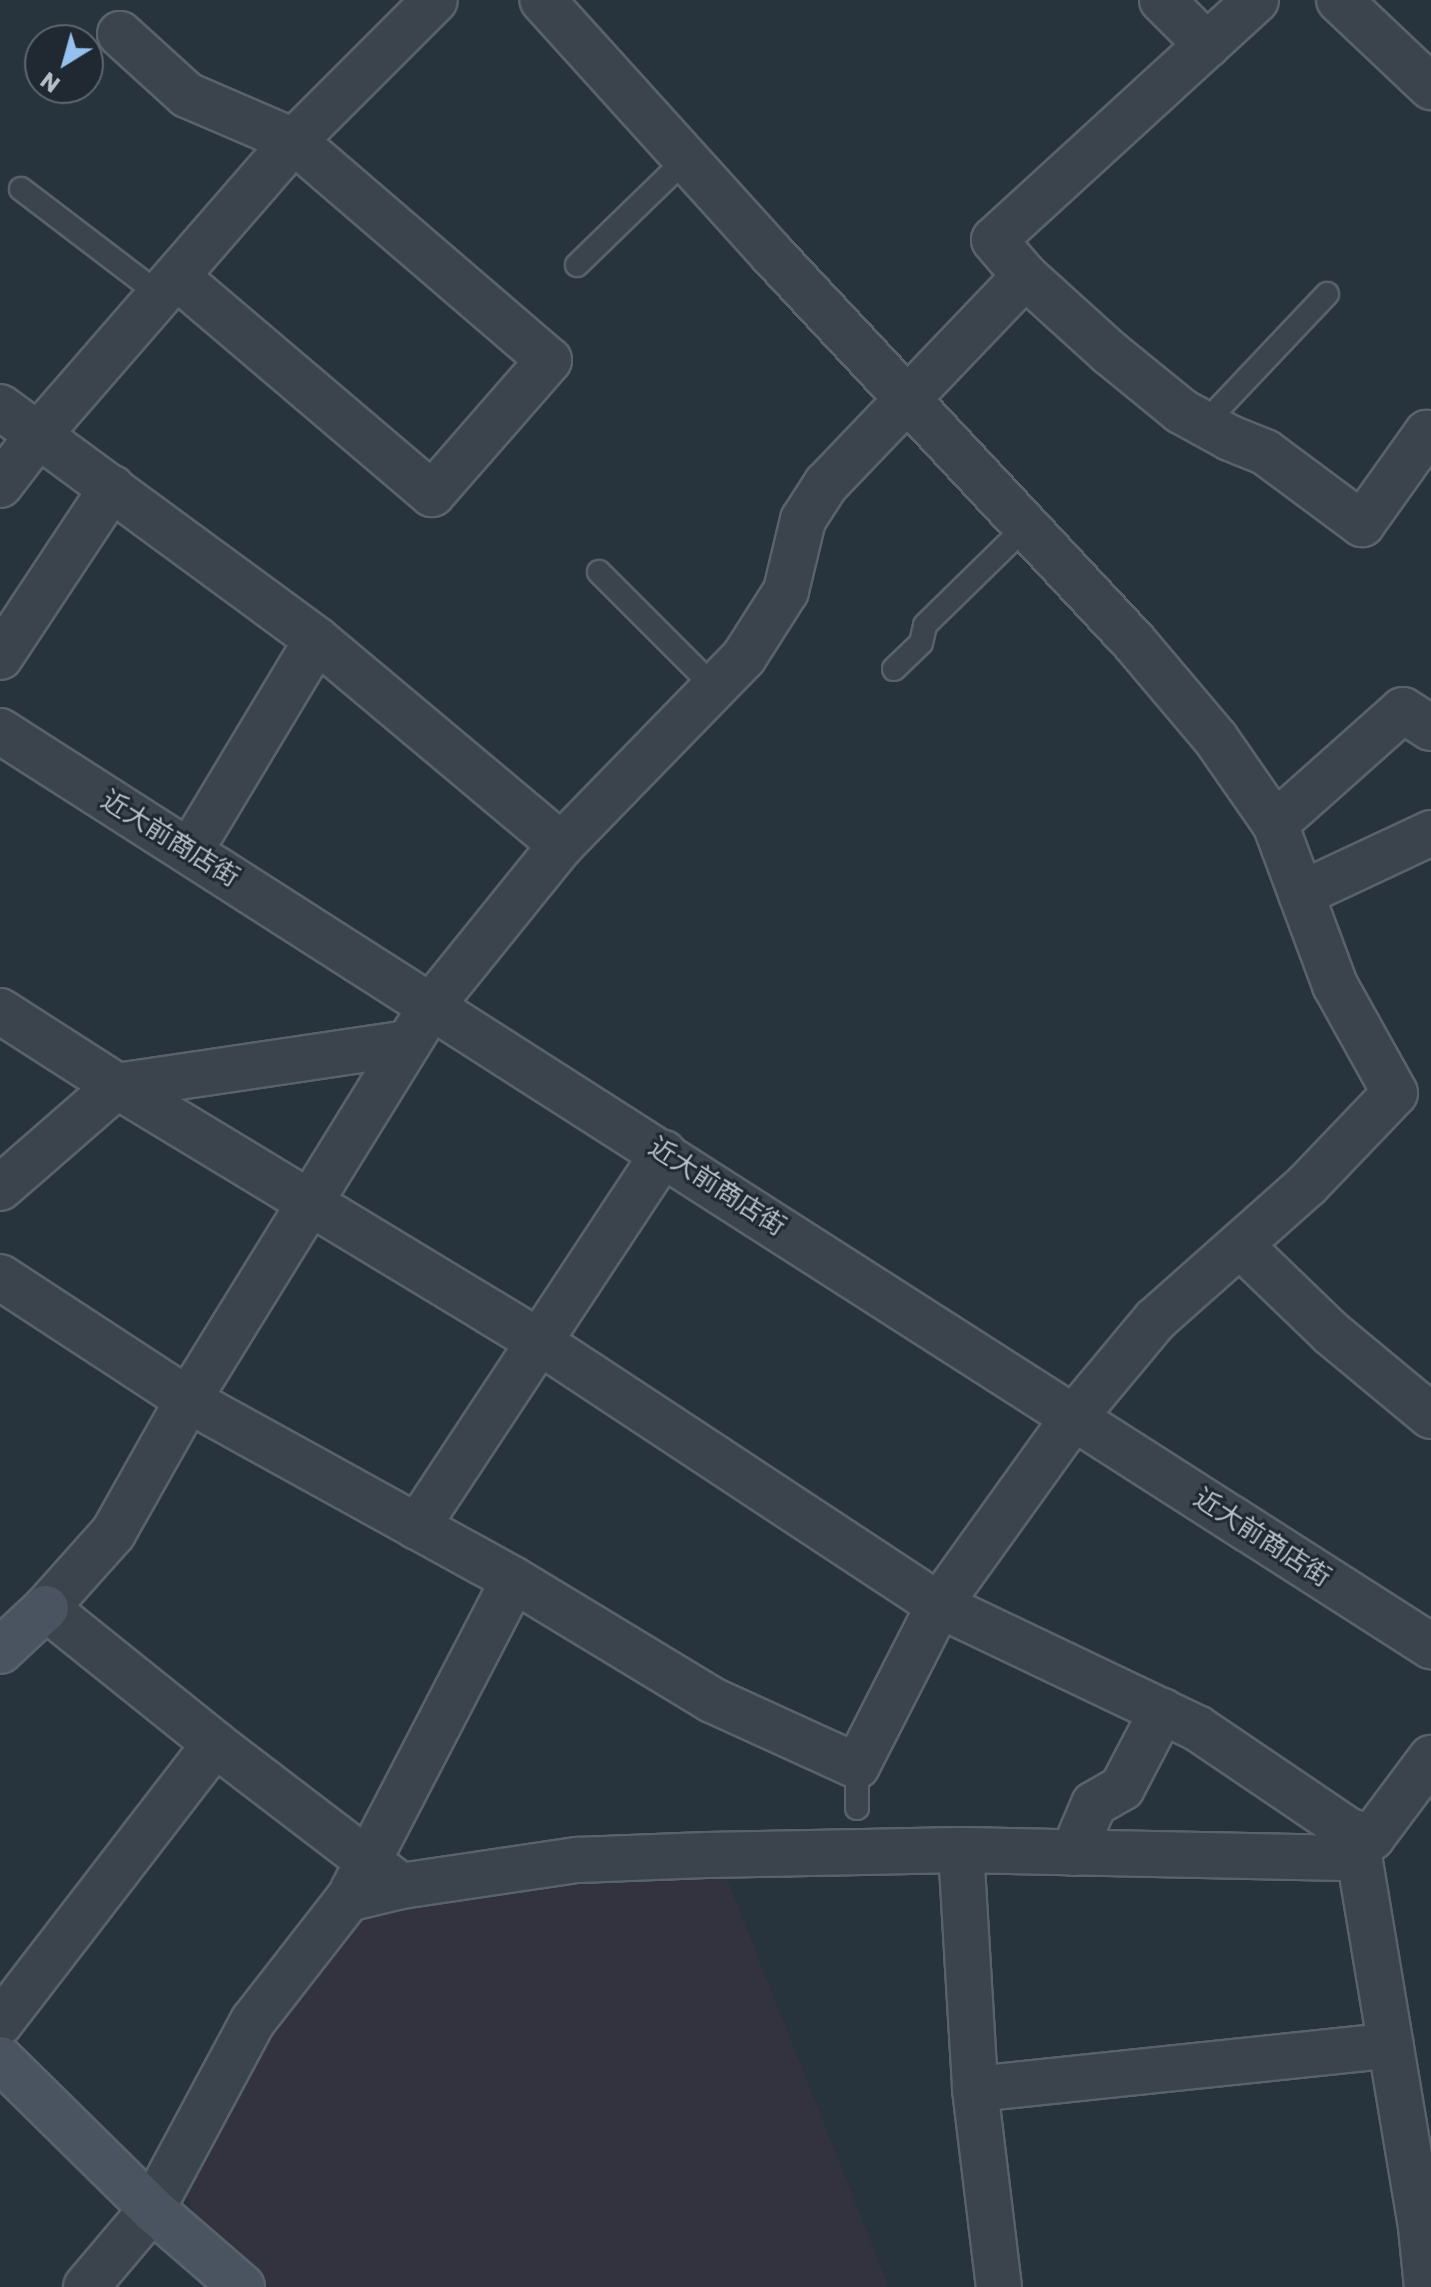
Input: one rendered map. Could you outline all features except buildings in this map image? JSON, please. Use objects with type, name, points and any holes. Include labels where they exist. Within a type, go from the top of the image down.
[{"type":"street","points":[[0,485],[39,434],[294,141],[435,0]]},
{"type":"street","points":[[0,1277],[188,1400],[514,1580],[857,1787],[939,1605],[1075,1416],[1155,1320],[1307,1185],[1395,1093],[1335,985],[1275,824],[1216,739],[1165,679],[685,160],[542,0]]},
{"type":"street","points":[[1162,0],[1207,45]]},
{"type":"street","points":[[1256,0],[994,240],[1025,276],[1110,353],[1181,411],[1265,452],[1362,524],[1427,433],[1431,436]]},
{"type":"street","points":[[1339,0],[1431,87]]},
{"type":"street","points":[[120,34],[187,95],[294,141],[549,360],[432,494],[168,286]]},
{"type":"street","points":[[0,1651],[46,1608],[113,1533],[188,1400],[432,1005],[561,845],[744,657],[786,591],[803,520],[826,484],[1025,276]]},
{"type":"street","points":[[0,407],[317,640],[561,845]]},
{"type":"street","points":[[0,657],[112,488]]},
{"type":"street","points":[[190,851],[317,640]]},
{"type":"street","points":[[1275,824],[1403,710],[1431,728]]},
{"type":"street","name":"近大前商店街","points":[[0,731],[1431,1646]]},
{"type":"street","points":[[1301,894],[1431,833]]},
{"type":"street","points":[[0,1011],[117,1086],[538,1341],[939,1605],[1197,1728],[1365,1843],[1427,2287]]},
{"type":"street","points":[[0,1188],[117,1086],[408,1043]]},
{"type":"street","points":[[417,1527],[664,1153]]},
{"type":"street","points":[[1240,1245],[1331,1333],[1431,1416]]},
{"type":"street","points":[[86,2287],[152,2209],[253,2021],[373,1883],[514,1580]]},
{"type":"street","points":[[46,1608],[215,1744],[373,1883],[578,1860],[961,1850],[1345,1858],[1365,1843],[1431,1758]]},
{"type":"street","points":[[1073,1853],[1094,1804],[1122,1788],[1162,1711]]},
{"type":"street","points":[[0,2023],[215,1744]]},
{"type":"street","points":[[961,1850],[975,2089],[999,2287]]},
{"type":"street","points":[[975,2089],[1391,2045]]},
{"type":"street","points":[[0,2059],[152,2209],[242,2287]]},
{"type":"lane","points":[[577,265],[685,160]]},
{"type":"lane","points":[[21,189],[168,286]]},
{"type":"lane","points":[[1204,424],[1327,294]]},
{"type":"lane","points":[[894,669],[921,643],[925,625],[1025,527]]},
{"type":"lane","points":[[599,572],[715,688]]},
{"type":"shaded area","points":[[571,1872],[726,1876],[889,2287],[270,2287],[197,2223],[184,2187],[258,2036],[362,1909]]}]
